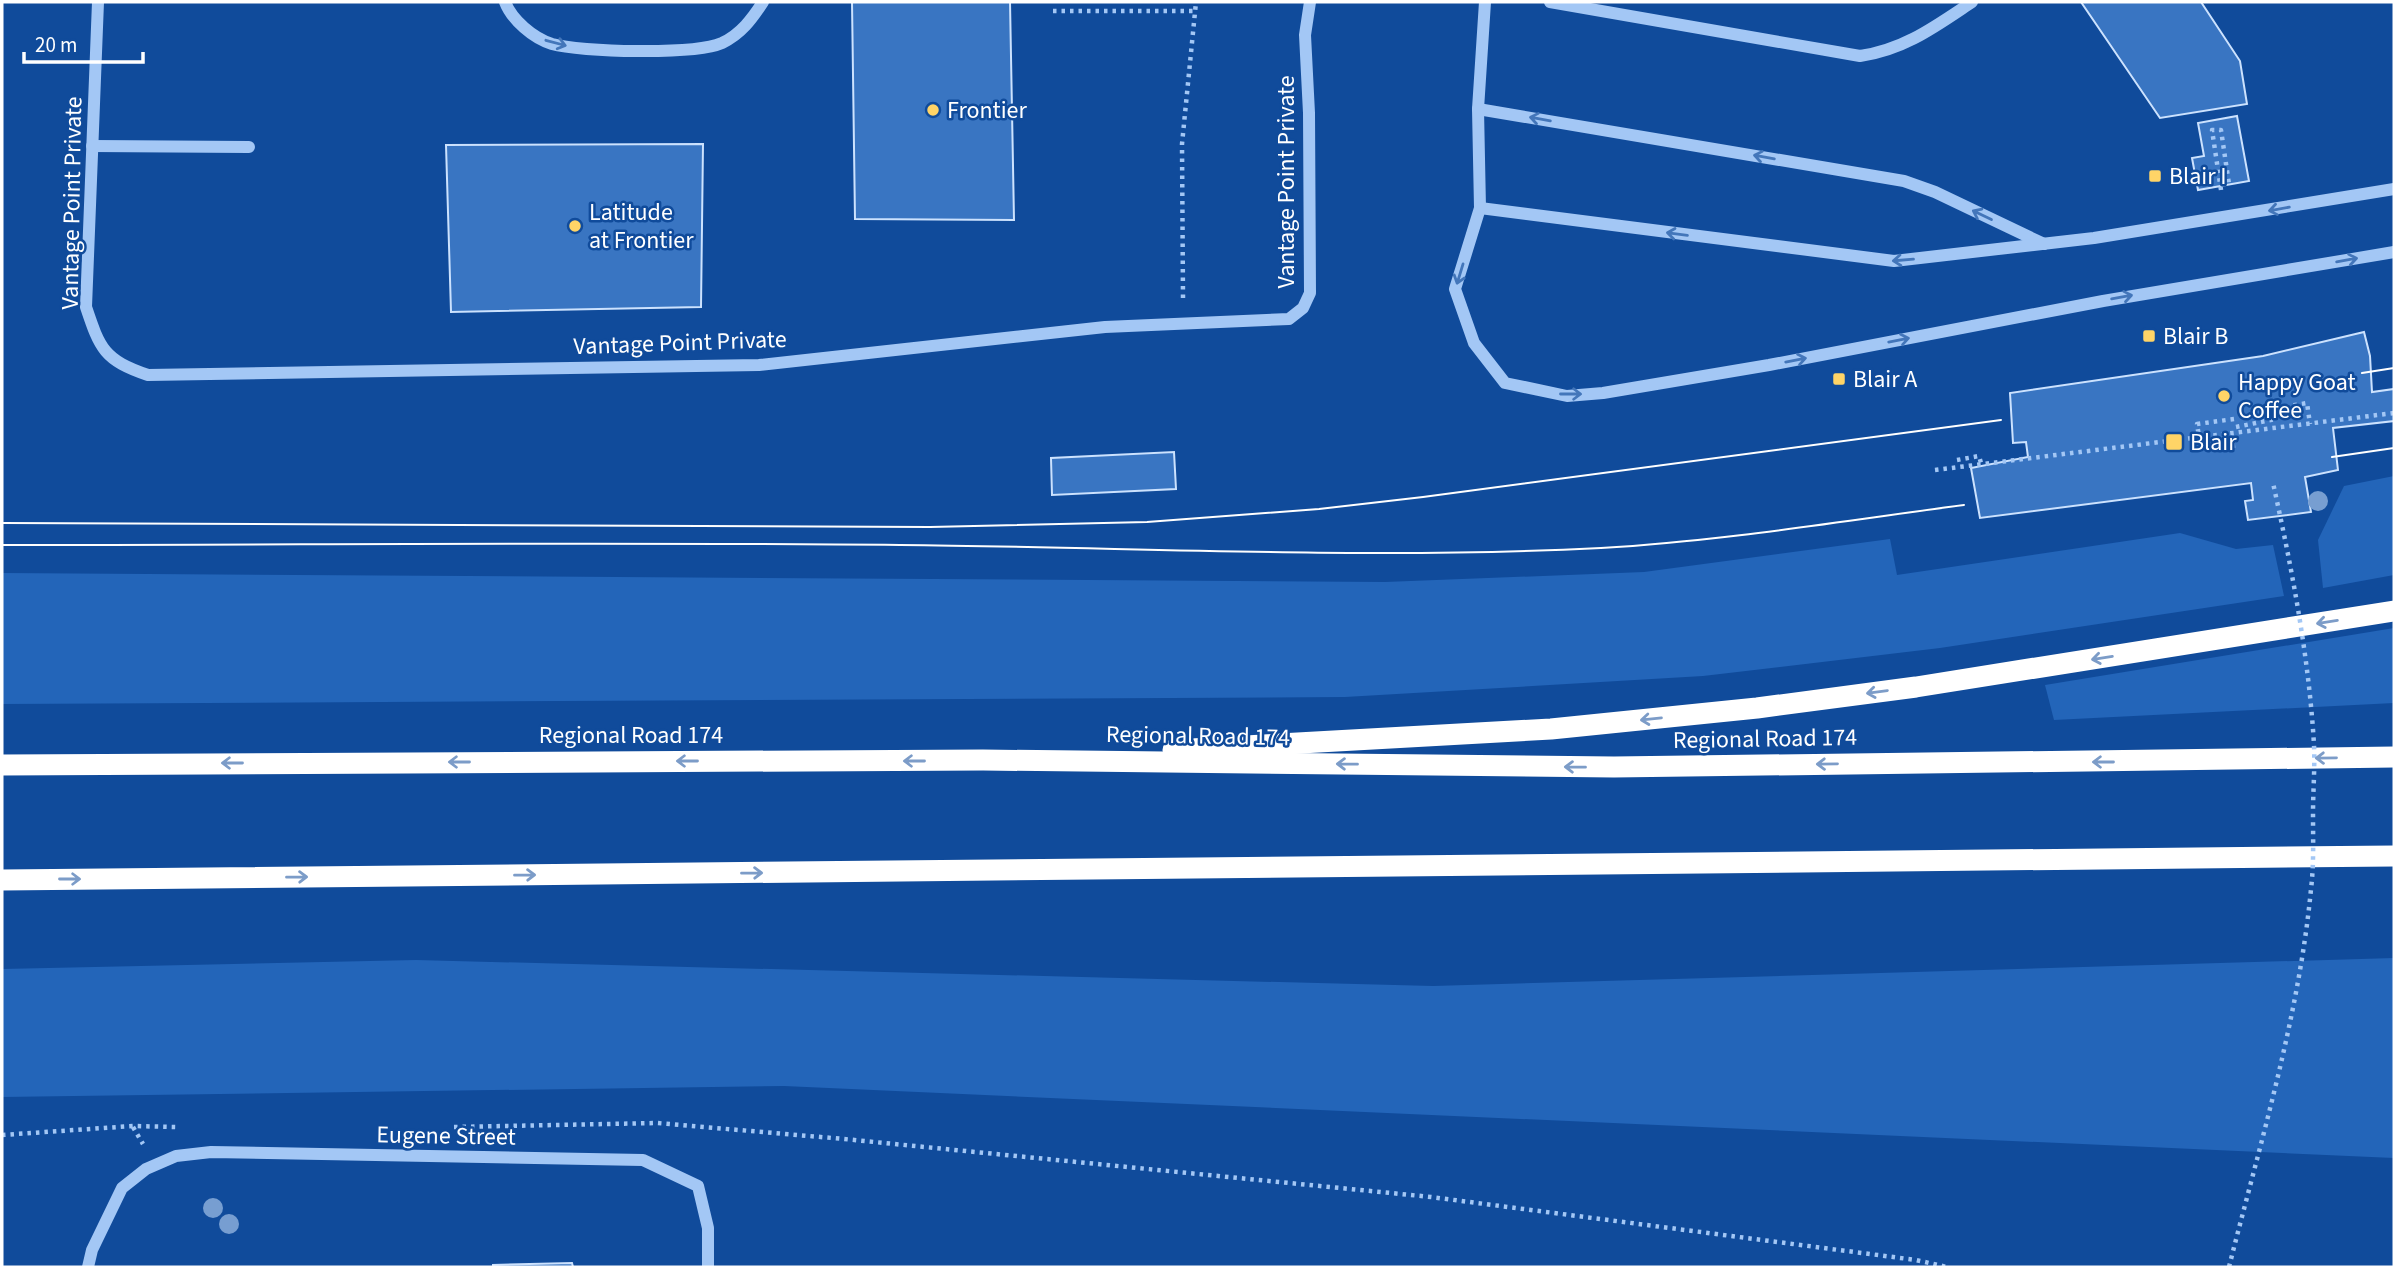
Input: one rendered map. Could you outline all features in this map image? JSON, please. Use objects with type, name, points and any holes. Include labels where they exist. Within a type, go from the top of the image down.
[{"type":"highway","points":[[983,760],[1579,727],[1758,708],[1916,687],[2394,611]]},
{"type":"highway","name":"Regional Road 174","points":[[2,765],[983,760],[1614,767],[2394,757]]},
{"type":"highway","points":[[2,880],[2394,856]]},
{"type":"street","name":"Vantage Point Private","points":[[99,2],[86,307],[104,352],[122,366],[148,375],[760,365],[1084,329],[1289,319],[1303,308],[1310,293],[1309,113],[1305,35],[1310,2]]},
{"type":"street","points":[[505,2],[525,29],[551,44],[577,48],[684,51],[705,49],[738,34],[752,20],[763,2]]},
{"type":"street","points":[[1485,2],[1478,109],[1480,208],[1455,289],[1474,343],[1504,383],[1567,396],[1603,393],[1769,365],[2103,301],[2394,252]]},
{"type":"street","points":[[1550,2],[1860,56],[1880,54],[1899,47],[1972,2]]},
{"type":"street","points":[[1478,109],[1904,181],[1934,192],[2044,244]]},
{"type":"street","points":[[92,146],[249,147]]},
{"type":"street","points":[[1480,208],[1894,261],[2044,244],[2191,223],[2394,189]]},
{"type":"street","name":"Eugene Street","points":[[88,1267],[92,1250],[122,1188],[146,1169],[176,1156],[211,1152],[643,1160],[698,1186],[708,1228],[708,1267]]},
{"type":"path","points":[[1183,323],[1182,144],[1196,2]]},
{"type":"path","points":[[1053,11],[1195,11]]},
{"type":"path","points":[[2221,190],[2211,130],[2221,130],[2229,184]]},
{"type":"path","points":[[2218,170],[2210,173],[2227,170]]},
{"type":"path","points":[[2260,411],[2307,404],[2310,424]]},
{"type":"path","points":[[2277,428],[2276,419],[2281,408]]},
{"type":"path","points":[[1935,470],[2394,413]]},
{"type":"path","points":[[2234,419],[2197,424],[2201,449],[2239,445]]},
{"type":"path","points":[[2236,427],[2276,419]]},
{"type":"path","points":[[1956,460],[1979,456],[1981,463]]},
{"type":"path","points":[[2229,1267],[2285,1038],[2305,935],[2312,874],[2314,748],[2311,704],[2273,483]]},
{"type":"path","points":[[443,1127],[657,1123],[844,1139],[1431,1197],[1916,1260],[1948,1267]]},
{"type":"path","points":[[2,1135],[133,1126],[187,1126]]},
{"type":"shaded area","points":[[2394,476],[2394,575],[2323,588],[2318,540],[2344,486]]},
{"type":"shaded area","points":[[2180,533],[2236,549],[2273,545],[2284,596],[1940,648],[1703,676],[1345,697],[2,704],[2,573],[1385,582],[1644,572],[1890,539],[1897,575]]},
{"type":"shaded area","points":[[2394,628],[2394,703],[2054,720],[2045,685]]},
{"type":"shaded area","points":[[2394,958],[2394,1158],[784,1086],[2,1097],[2,969],[416,960],[1433,986]]},
{"type":"building","name":"Frontier","points":[[852,2],[1010,2],[1014,220],[855,219]]},
{"type":"building","points":[[2081,2],[2201,2],[2240,61],[2247,104],[2160,118]]},
{"type":"building","points":[[2237,116],[2249,181],[2198,190],[2192,158],[2204,156],[2198,123]]},
{"type":"building","name":"Latitude at Frontier","points":[[703,144],[701,307],[451,312],[446,145]]},
{"type":"building","points":[[2364,332],[2370,356],[2372,392],[2394,389],[2394,421],[2333,428],[2338,470],[2305,477],[2311,512],[2248,520],[2245,501],[2253,500],[2251,483],[1980,518],[1971,468],[2028,457],[2026,442],[2013,443],[2010,393],[2263,356]]},
{"type":"building","points":[[1174,452],[1176,489],[1052,495],[1051,458]]},
{"type":"building","points":[[572,1263],[573,1267],[493,1267],[493,1265]]},
{"type":"tram line","points":[[2362,373],[2394,368]]},
{"type":"tram line","points":[[2,523],[930,527],[1147,522],[1319,509],[1423,497],[2001,420]]},
{"type":"tram line","points":[[2332,457],[2394,448]]},
{"type":"tram line","points":[[2,545],[788,544],[1426,553],[1601,548],[1692,541],[1964,505]]},
{"type":"place","name":"Frontier","points":[[933,110]]},
{"type":"place","name":"Blair I","points":[[2155,176]]},
{"type":"place","name":"Latitude at Frontier","points":[[575,226]]},
{"type":"place","name":"Blair B","points":[[2149,336]]},
{"type":"place","name":"Blair A","points":[[1839,379]]},
{"type":"place","name":"Happy Goat Coffee","points":[[2224,396]]},
{"type":"place","name":"Blair","points":[[2174,442]]}]
